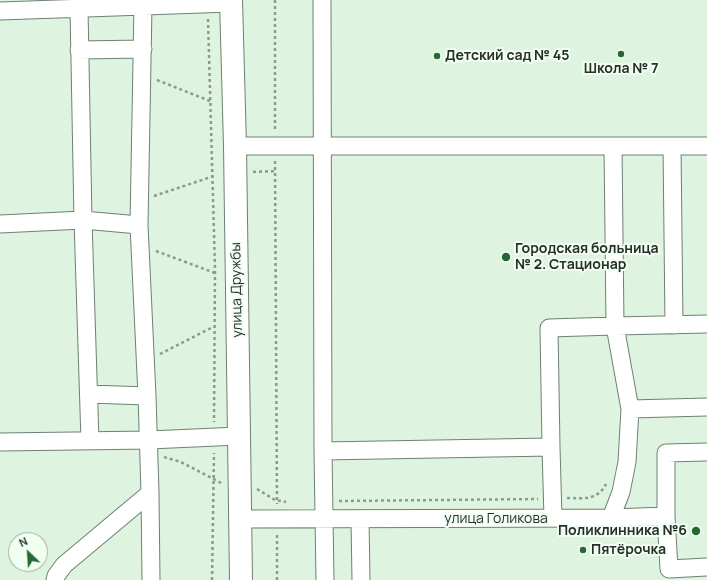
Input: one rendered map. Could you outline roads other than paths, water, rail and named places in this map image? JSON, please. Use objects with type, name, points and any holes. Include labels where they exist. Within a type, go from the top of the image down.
[{"type":"main road","name":"улица Дружбы","points":[[232,1],[241,580]]},
{"type":"street","points":[[322,0],[322,451],[325,580]]},
{"type":"street","points":[[0,11],[143,6],[175,2],[207,4],[232,1]]},
{"type":"street","points":[[143,6],[143,74],[139,225],[149,446],[151,580]]},
{"type":"street","points":[[79,8],[82,220],[90,441]]},
{"type":"street","points":[[79,50],[143,49]]},
{"type":"street","points":[[235,146],[707,146]]},
{"type":"street","points":[[611,518],[621,492],[627,462],[630,409],[615,326],[613,146]]},
{"type":"street","points":[[672,146],[674,325]]},
{"type":"street","points":[[0,224],[82,220],[139,225]]},
{"type":"street","points":[[553,518],[549,328],[707,324]]},
{"type":"street","points":[[89,394],[147,396]]},
{"type":"street","points":[[630,409],[707,407]]},
{"type":"street","points":[[0,442],[90,441],[149,446],[214,437],[239,436]]},
{"type":"street","points":[[322,451],[551,447]]},
{"type":"street","points":[[707,452],[666,453],[666,516],[669,569],[707,567]]},
{"type":"street","points":[[55,580],[56,576],[64,565],[150,493]]},
{"type":"street","name":"улица Голикова","points":[[240,519],[611,518],[666,516]]},
{"type":"street","points":[[360,519],[361,580]]},
{"type":"place","name":"Школа № 7","points":[[621,54]]},
{"type":"place","name":"Детский сад № 45","points":[[437,56]]},
{"type":"place","name":"Городская больница № 2. Стационар","points":[[506,257]]},
{"type":"place","name":"Поликлинника №6","points":[[696,531]]},
{"type":"place","name":"Пятёрочка","points":[[583,550]]}]
